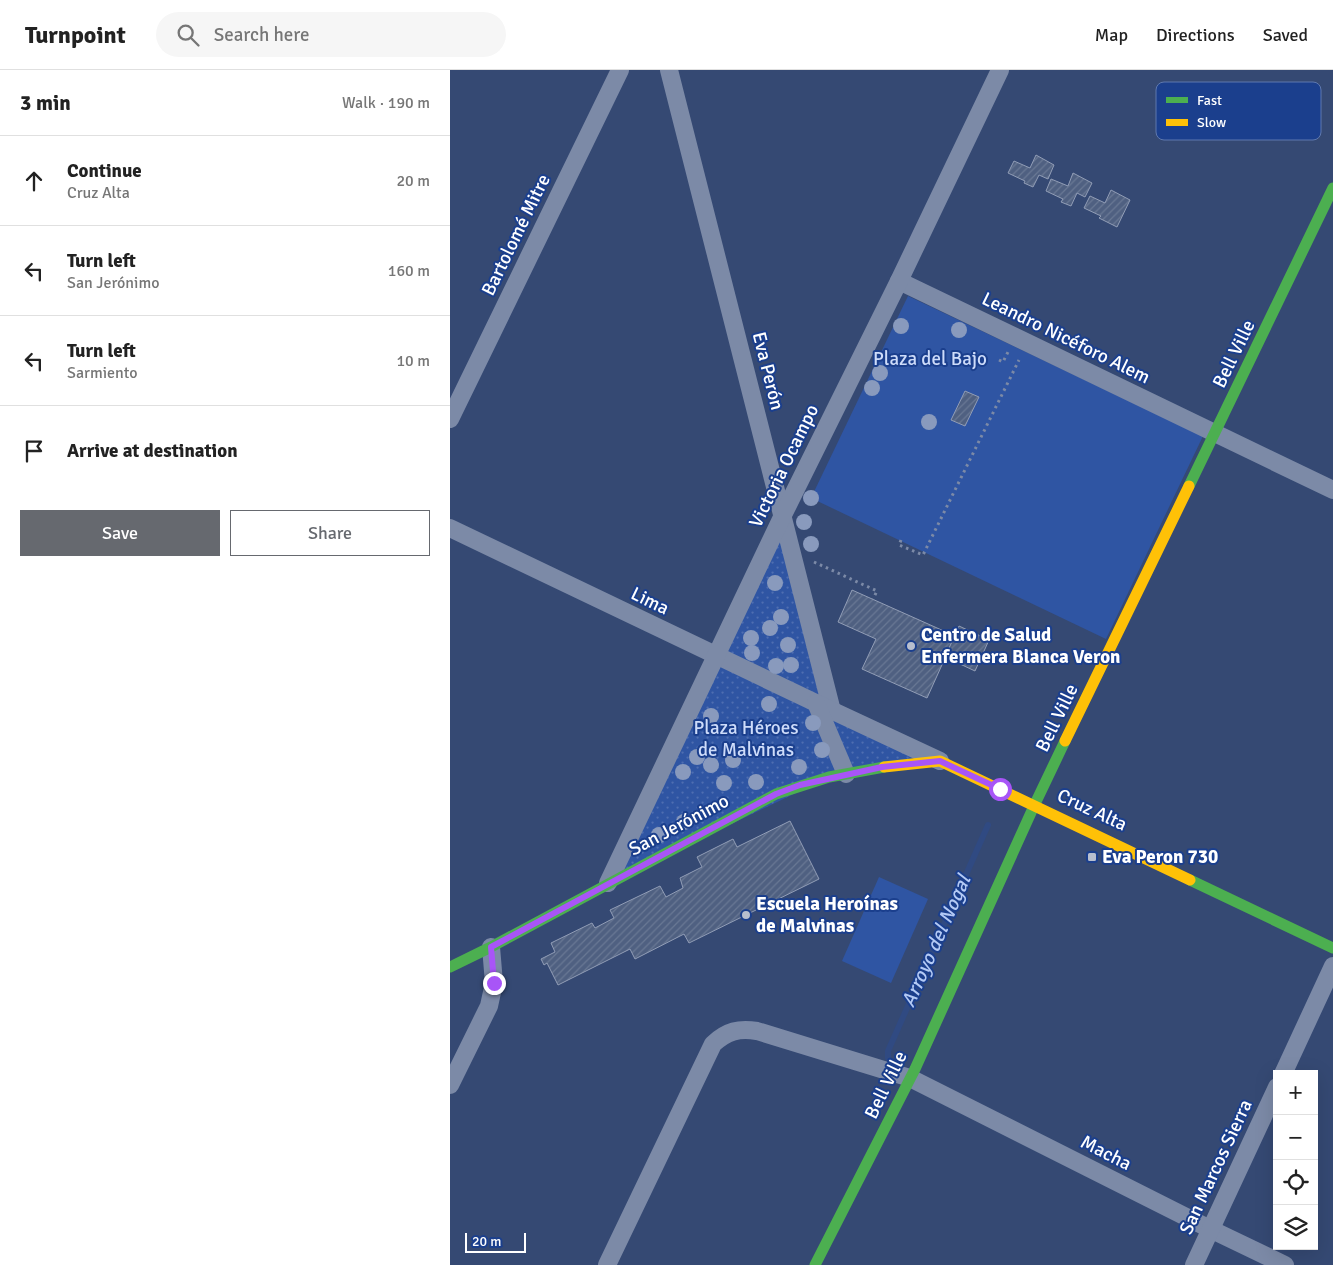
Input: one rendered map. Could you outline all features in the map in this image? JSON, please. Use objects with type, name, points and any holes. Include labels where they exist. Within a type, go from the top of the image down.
[{"type":"street","name":"Bartolomé Mitre","points":[[450,419],[620,70]]},
{"type":"street","name":"Eva Perón","points":[[669,70],[832,711]]},
{"type":"street","name":"Victoria Ocampo","points":[[608,883],[783,515],[899,281],[1000,70]]},
{"type":"street","name":"Bell Ville","points":[[815,1265],[910,1078],[1034,806],[1333,188]]},
{"type":"street","name":"Leandro Nicéforo Alem","points":[[899,281],[1333,490]]},
{"type":"street","name":"Lima","points":[[450,528],[832,711]]},
{"type":"street","points":[[816,704],[846,774]]},
{"type":"street","name":"Cruz Alta","points":[[832,711],[1333,948]]},
{"type":"street","name":"San Jerónimo","points":[[450,967],[491,947],[776,794],[800,785],[846,774],[882,767],[940,761]]},
{"type":"street","points":[[450,1085],[489,1006],[494,983],[491,947]]},
{"type":"street","points":[[1285,1070],[1333,966]]},
{"type":"street","name":"Macha","points":[[607,1265],[713,1044],[721,1037],[743,1029],[757,1031],[910,1078],[1210,1230],[1285,1265]]},
{"type":"street","name":"San Marcos Sierra","points":[[1194,1265],[1273,1096]]},
{"type":"path","points":[[901,540],[899,545],[923,555],[1022,354]]},
{"type":"path","points":[[793,553],[877,591],[873,599]]},
{"type":"green space","name":"Plaza del Bajo","points":[[908,296],[1203,436],[1106,639],[811,498]]},
{"type":"green space","name":"Plaza Héroes de Malvinas","points":[[783,515],[832,711],[940,761],[829,777],[608,883]]},
{"type":"green space","points":[[879,877],[928,899],[891,983],[842,961]]},
{"type":"building","points":[[1036,155],[1054,165],[1048,179],[1039,175],[1033,187],[1008,173],[1014,161],[1030,168]]},
{"type":"building","points":[[1073,173],[1092,183],[1085,197],[1077,193],[1071,206],[1061,202],[1063,199],[1046,191],[1051,179],[1068,186]]},
{"type":"building","points":[[1111,190],[1130,200],[1117,227],[1099,218],[1101,216],[1084,208],[1090,196],[1105,203]]},
{"type":"building","points":[[965,391],[979,397],[965,426],[951,420]]},
{"type":"building","name":"Centro de Salud Enfermera Blanca Veron","points":[[852,590],[955,636],[927,698],[862,669],[876,639],[838,622]]},
{"type":"building","points":[[959,626],[989,640],[975,671],[945,657]]},
{"type":"building","points":[[790,821],[819,879],[689,943],[684,934],[635,959],[630,949],[558,985],[547,963],[544,965],[541,959],[555,952],[551,943],[592,923],[595,928],[614,918],[610,910],[660,886],[666,897],[683,888],[680,878],[702,867],[697,857],[733,839],[737,847]]},
{"type":"waterway","name":"Arroyo del Nogal","points":[[888,1058],[888,1051],[988,825]]},
{"type":"traffic: fast","points":[[1189,486],[1333,188]]},
{"type":"traffic: fast","points":[[815,1265],[915,1069],[1065,741]]},
{"type":"traffic: fast","points":[[450,967],[491,947],[776,794],[829,777],[884,767]]},
{"type":"traffic: fast","points":[[1190,880],[1333,948]]},
{"type":"traffic: slow","points":[[1065,741],[1189,486]]},
{"type":"traffic: slow","points":[[884,767],[940,761],[1190,880]]},
{"type":"place","name":"Centro de Salud Enfermera Blanca Veron","points":[[911,646]]},
{"type":"place","name":"Eva Peron 730","points":[[1092,857]]},
{"type":"place","name":"Escuela Heroínas de Malvinas","points":[[746,915]]},
{"type":"route","points":[[494,983],[494,964],[491,947],[776,794],[830,777],[882,767],[940,761],[1000,789]]}]
